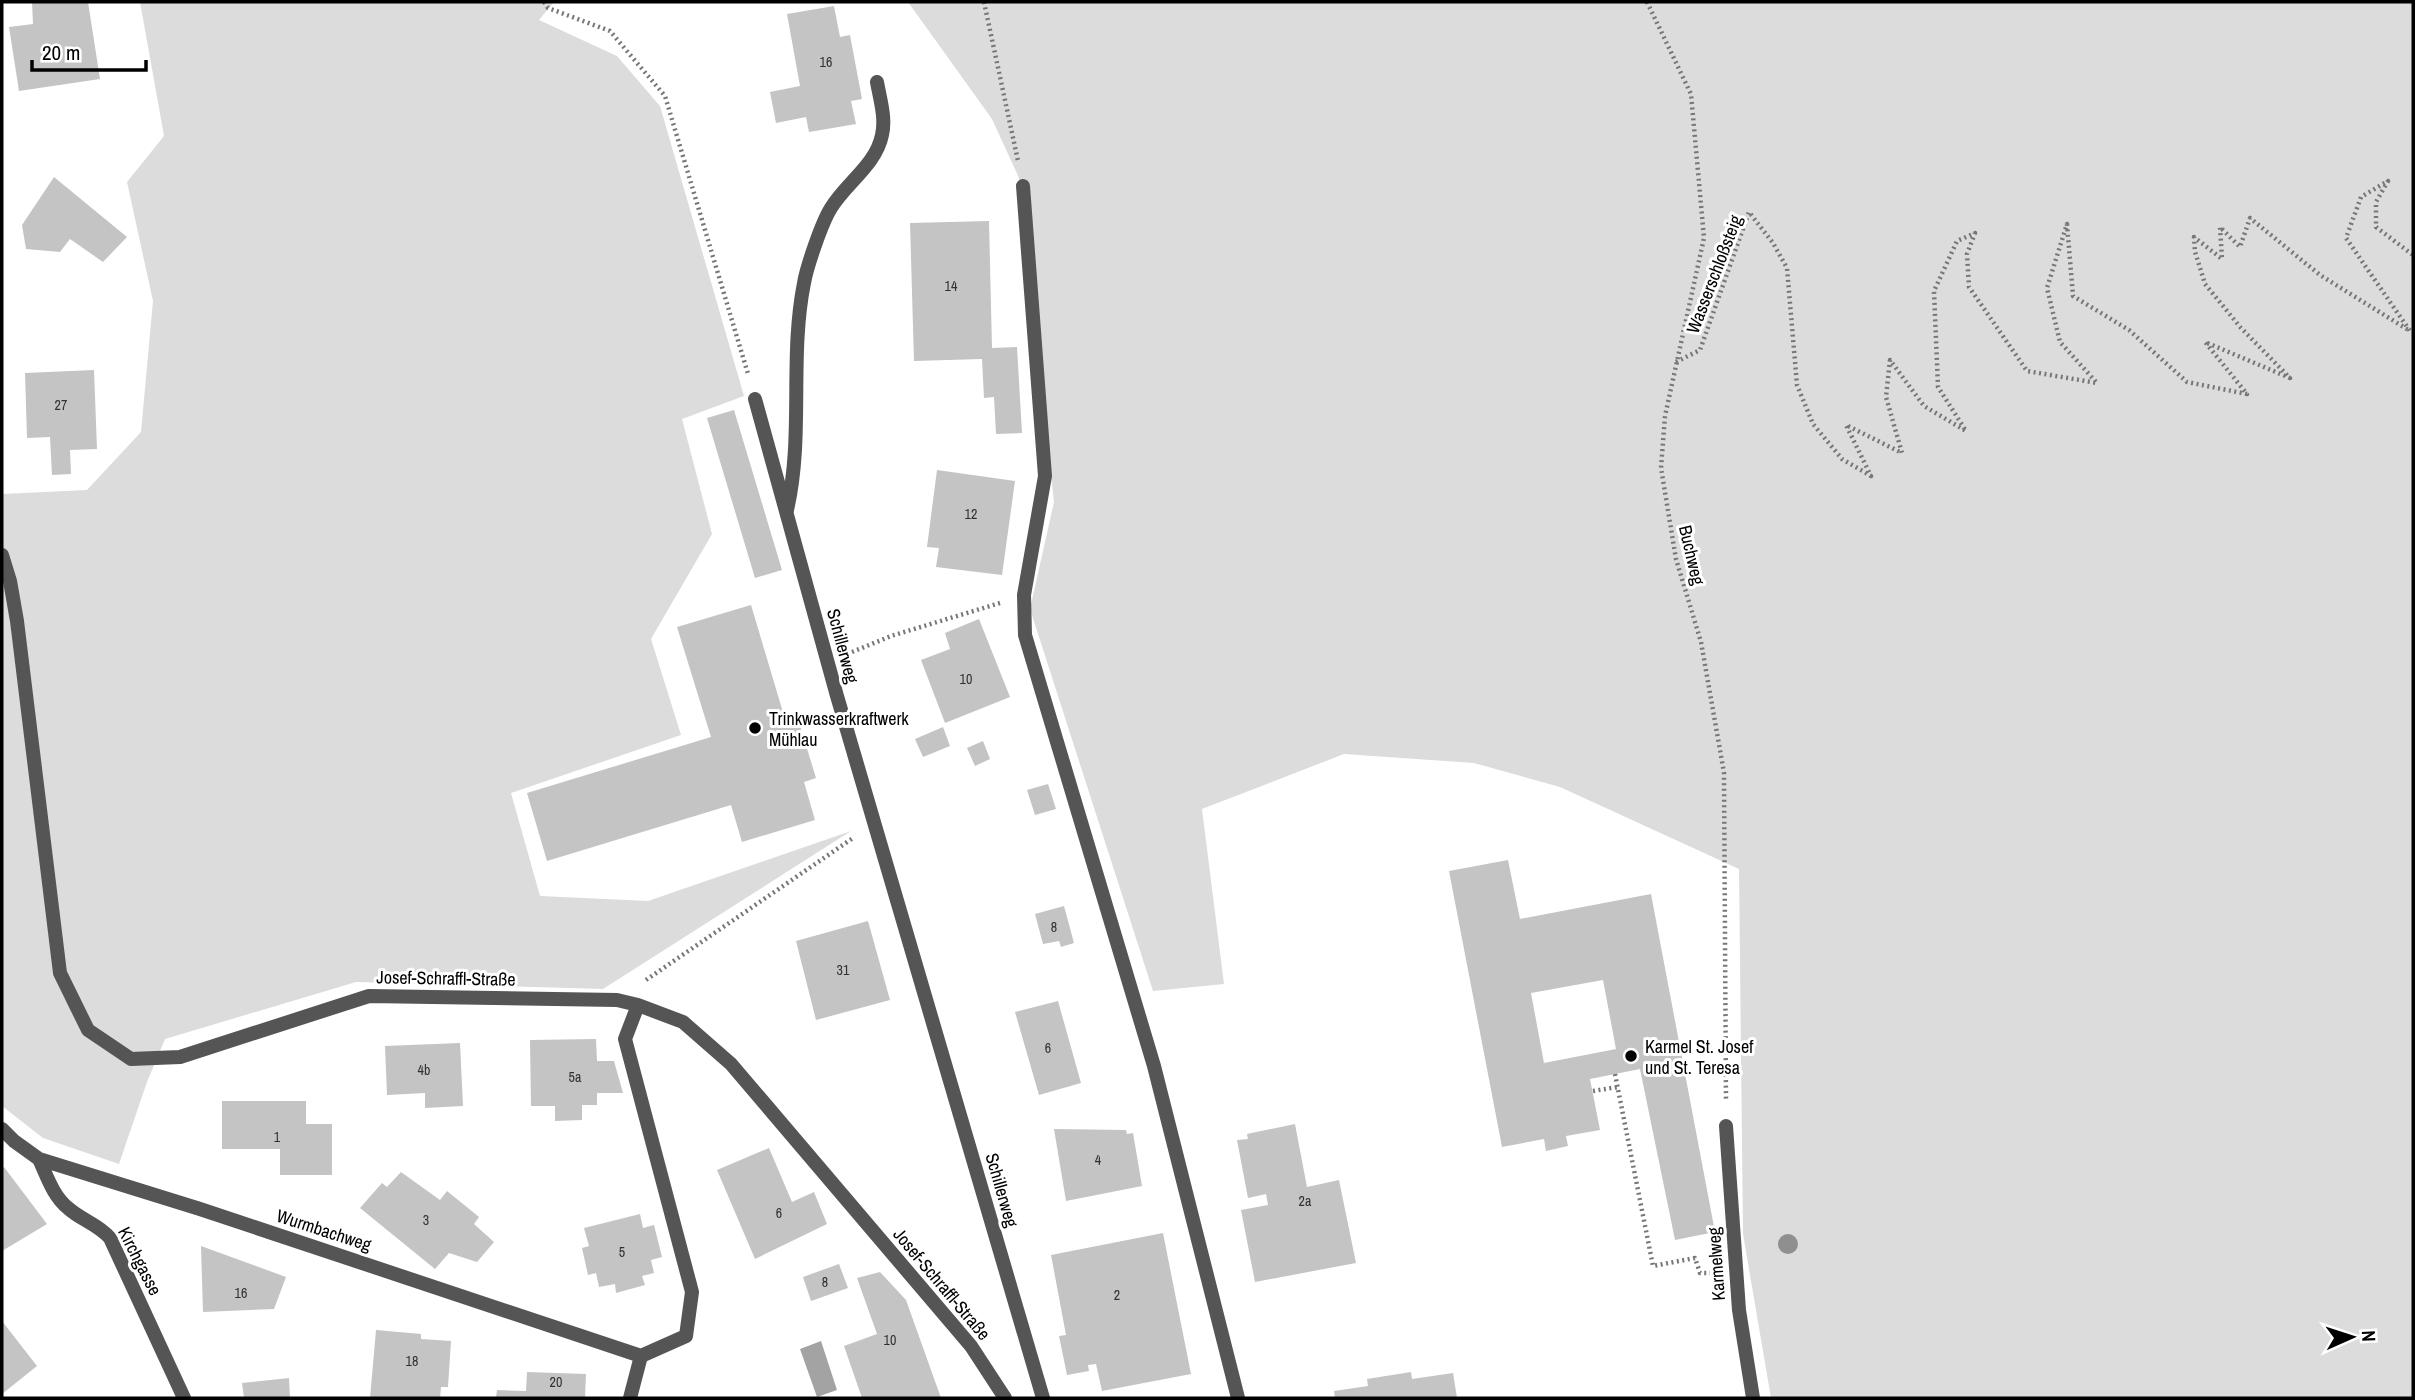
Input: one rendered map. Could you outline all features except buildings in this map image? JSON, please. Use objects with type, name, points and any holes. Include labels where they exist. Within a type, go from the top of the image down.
[{"type":"street","points":[[787,510],[794,479],[797,332],[804,280],[831,208],[869,163],[878,148],[884,121],[877,82]]},
{"type":"street","points":[[1023,186],[1045,476],[1024,595],[1025,635],[1154,1066],[1237,1398]]},
{"type":"street","name":"Schillerweg","points":[[755,398],[837,696],[1043,1398]]},
{"type":"street","name":"Josef-Schraffl-Straße","points":[[2,555],[17,621],[60,974],[88,1030],[131,1059],[180,1057],[369,996],[617,1000],[683,1021],[731,1064],[971,1346],[1005,1398]]},
{"type":"street","points":[[630,1398],[641,1356],[686,1336],[692,1292],[625,1039],[638,1005]]},
{"type":"street","name":"Karmelweg","points":[[1726,1126],[1739,1310],[1753,1398]]},
{"type":"street","name":"Wurmbachweg","points":[[2,1129],[13,1141],[38,1159],[200,1209],[641,1356]]},
{"type":"street","name":"Kirchgasse","points":[[38,1159],[56,1194],[68,1208],[101,1228],[110,1238],[184,1398]]},
{"type":"path","points":[[544,2],[548,8],[610,31],[665,96],[755,398]]},
{"type":"path","points":[[984,2],[1023,186]]},
{"type":"path","name":"Buchweg","points":[[1647,2],[1691,93],[1704,238],[1665,415],[1661,468],[1676,559],[1701,642],[1724,773],[1726,1126]]},
{"type":"path","name":"Wasserschloßsteig","points":[[1676,362],[1700,350],[1749,212],[1773,243],[1787,268],[1797,385],[1813,424],[1842,459],[1871,476],[1846,425],[1902,453],[1886,397],[1891,360],[1924,406],[1966,431],[1938,387],[1934,290],[1957,242],[1975,233],[1967,254],[1969,287],[2027,371],[2097,383],[2060,342],[2047,288],[2067,224],[2073,296],[2129,330],[2187,382],[2247,394],[2205,342],[2290,379],[2241,328],[2205,284],[2195,252],[2194,237],[2222,259],[2220,227],[2240,247],[2250,218],[2320,275],[2410,331],[2346,238],[2361,197],[2388,181],[2376,202],[2376,227],[2413,255]]},
{"type":"path","points":[[851,652],[891,636],[1024,595]]},
{"type":"path","points":[[617,1000],[875,823]]},
{"type":"path","points":[[1615,1074],[1653,1266],[1695,1258],[1700,1273],[1736,1273]]},
{"type":"path","points":[[1593,1091],[1618,1087]]},
{"type":"shaded area","points":[[140,2],[554,2],[539,20],[617,56],[660,106],[744,396],[682,419],[712,534],[651,639],[681,735],[511,793],[540,896],[648,901],[851,831],[603,989],[356,982],[165,1039],[119,1164],[43,1138],[2,1106],[2,494],[87,490],[141,432],[153,301],[127,182],[164,136]]},
{"type":"shaded area","points":[[908,2],[2413,2],[2413,1398],[1771,1398],[1743,1234],[1739,869],[1560,787],[1474,763],[1344,754],[1202,809],[1224,984],[1153,991],[1030,609],[1054,502],[1019,178],[992,119]]},
{"type":"shaded area","points":[[821,1341],[837,1390],[817,1397],[800,1349]]},
{"type":"place","name":"Trinkwasserkraftwerk Mühlau","points":[[755,728]]},
{"type":"place","name":"Karmel St. Josef und St. Teresa","points":[[1631,1056]]}]
